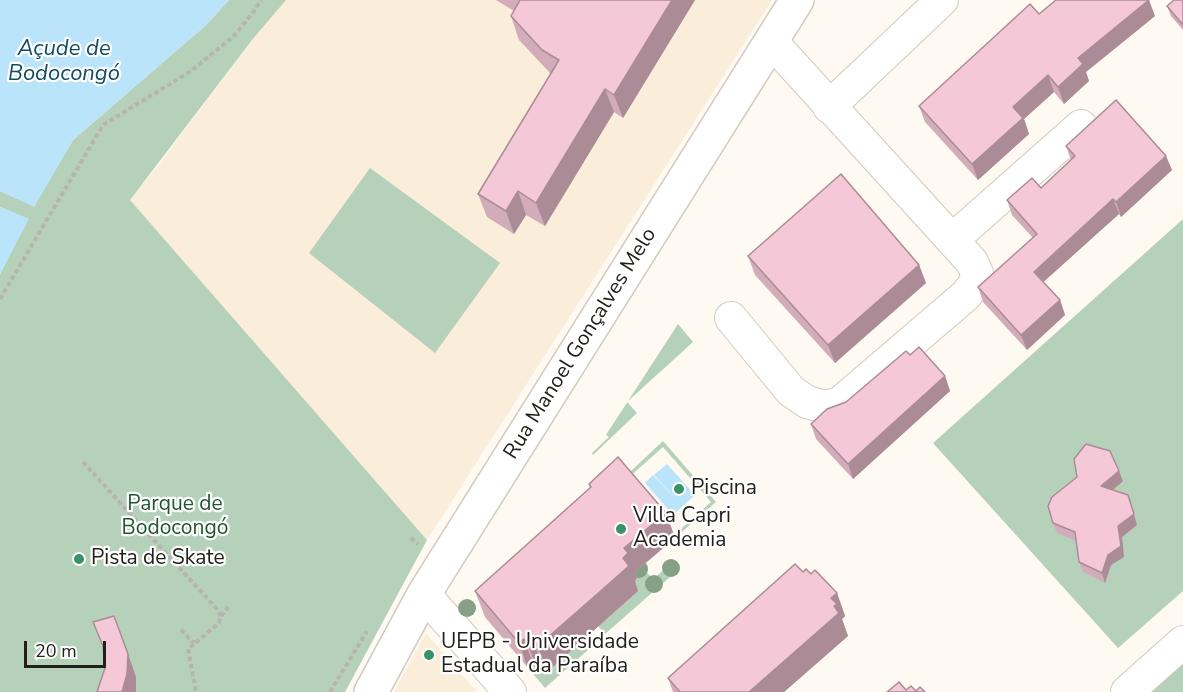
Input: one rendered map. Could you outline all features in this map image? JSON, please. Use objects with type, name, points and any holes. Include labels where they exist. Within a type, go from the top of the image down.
[{"type":"street","name":"Rua Manoel Gonçalves Melo","points":[[371,692],[424,594],[797,0]]},
{"type":"street","points":[[829,107],[942,0]]},
{"type":"street","points":[[731,318],[791,391],[807,402],[825,407],[840,403],[965,296],[975,284],[977,273],[972,262],[771,41]]},
{"type":"street","points":[[952,240],[1081,126]]},
{"type":"street","points":[[424,594],[510,692]]},
{"type":"street","points":[[1126,692],[1183,642]]},
{"type":"path","points":[[0,299],[103,125],[191,71],[234,36],[261,0]]},
{"type":"path","points":[[83,462],[221,616]]},
{"type":"path","points":[[411,538],[418,544]]},
{"type":"path","points":[[196,692],[188,649],[219,623],[221,616],[229,606]]},
{"type":"path","points":[[181,630],[194,643]]},
{"type":"shaded area","points":[[286,0],[772,0],[427,540],[129,200],[153,172],[252,40]]},
{"type":"shaded area","name":"UEPB - Universidade Estadual da Paraíba","points":[[426,633],[477,692],[394,692]]},
{"type":"green space","name":"Parque de Bodocongó","points":[[229,0],[286,0],[252,40],[130,200],[427,540],[345,692],[0,692],[0,274],[28,219],[0,207],[0,191],[34,206],[73,140],[206,25]]},
{"type":"green space","points":[[370,168],[500,263],[435,353],[309,253]]},
{"type":"green space","points":[[1183,219],[1183,591],[1118,648],[933,443]]},
{"type":"green space","points":[[678,324],[693,342],[628,401]]},
{"type":"green space","points":[[627,402],[637,413],[593,455],[592,453],[609,437],[606,435]]},
{"type":"green space","points":[[663,441],[716,502],[675,538],[673,536],[711,502],[663,447],[628,478],[616,485]]},
{"type":"green space","points":[[605,527],[653,579],[672,563],[678,570],[605,634],[598,626]]},
{"type":"green space","points":[[589,633],[597,642],[545,688],[528,668],[533,664],[537,669],[542,665],[548,671]]},
{"type":"green space","points":[[1183,653],[1183,692],[1140,692]]},
{"type":"water","name":"Açude de Bodocongó","points":[[0,0],[229,0],[206,25],[73,140],[34,207],[0,191]]},
{"type":"water","points":[[0,207],[29,219],[0,274]]},
{"type":"water","name":"Piscina","points":[[667,464],[695,495],[673,515],[645,483],[653,475],[677,501],[654,475]]},
{"type":"building","points":[[520,0],[672,0],[614,95],[605,89],[536,203],[518,191],[506,211],[478,194],[559,60],[542,50],[511,16]]},
{"type":"building","points":[[1056,0],[1149,0],[1078,58],[1083,64],[1058,87],[1048,75],[1013,107],[1023,118],[972,164],[919,106],[1030,4],[1039,14]]},
{"type":"building","points":[[1174,0],[1183,0],[1183,25],[1167,6]]},
{"type":"building","points":[[1116,100],[1166,156],[1116,202],[1113,199],[1034,272],[1060,300],[1021,335],[978,287],[1037,234],[1007,200],[1032,178],[1041,188],[1075,156],[1066,146]]},
{"type":"building","points":[[841,174],[919,265],[828,345],[748,256]]},
{"type":"building","points":[[919,347],[945,376],[848,464],[811,424],[827,409],[846,402],[906,351],[910,355]]},
{"type":"building","points":[[1086,444],[1110,451],[1119,471],[1101,486],[1128,495],[1134,514],[1118,526],[1121,546],[1108,555],[1102,573],[1079,562],[1075,532],[1053,523],[1048,506],[1052,497],[1077,477],[1074,459]]},
{"type":"building","points":[[618,457],[666,513],[624,548],[628,553],[623,558],[629,566],[538,646],[533,640],[528,644],[524,639],[519,643],[475,591],[591,487],[589,484]]},
{"type":"building","points":[[795,564],[803,572],[806,569],[811,574],[815,570],[837,593],[831,598],[837,604],[834,606],[839,613],[749,692],[680,692],[668,678]]},
{"type":"building","points":[[114,616],[128,654],[127,674],[122,692],[97,692],[105,668],[103,646],[93,622]]},
{"type":"building","points":[[899,682],[906,690],[911,686],[916,691],[920,687],[925,692],[887,692]]},
{"type":"place","name":"Piscina","points":[[679,489]]},
{"type":"place","name":"Villa Capri Academia","points":[[621,529]]},
{"type":"place","name":"Pista de Skate","points":[[79,559]]},
{"type":"place","name":"UEPB - Universidade Estadual da Paraíba","points":[[429,655]]}]
